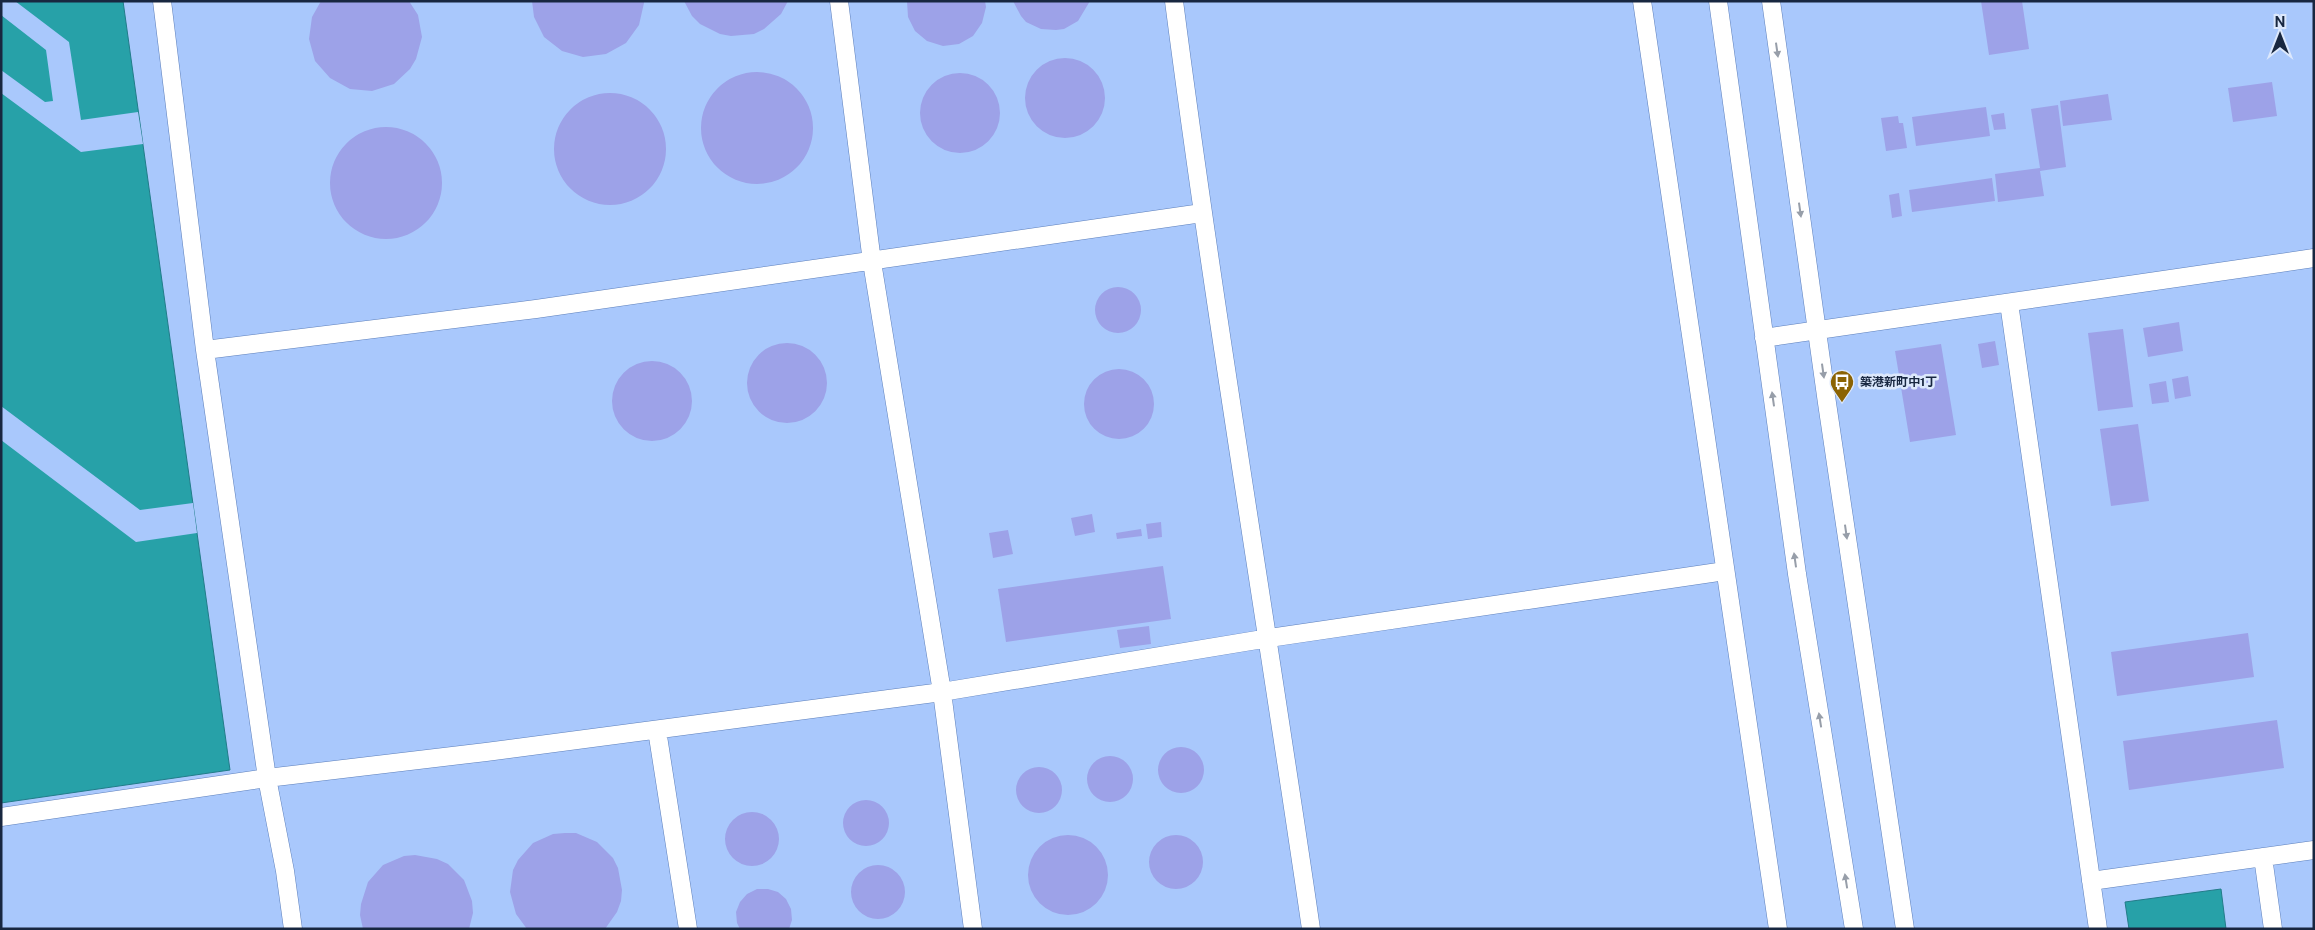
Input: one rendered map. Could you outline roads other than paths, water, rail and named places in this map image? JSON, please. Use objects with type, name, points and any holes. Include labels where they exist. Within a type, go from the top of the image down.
[{"type":"street","points":[[162,1],[205,350],[266,778],[285,871],[293,929]]},
{"type":"street","points":[[839,1],[872,262],[942,692],[972,929]]},
{"type":"street","points":[[1174,1],[1202,214],[1269,638],[1311,929]]},
{"type":"street","points":[[1642,1],[1778,929]]},
{"type":"street","points":[[1718,1],[1797,574],[1854,929]]},
{"type":"street","points":[[1771,1],[1905,929]]},
{"type":"street","points":[[205,350],[536,309],[1202,214]]},
{"type":"street","points":[[1764,338],[2314,258]]},
{"type":"street","points":[[2009,302],[2098,929]]},
{"type":"street","points":[[1,817],[266,778],[657,730],[942,692],[1269,638],[1725,571]]},
{"type":"street","points":[[657,730],[688,929]]},
{"type":"street","points":[[2091,881],[2314,850]]},
{"type":"street","points":[[2263,857],[2273,929]]},
{"type":"place","name":"築港新町中1丁","points":[[1842,403]]}]
